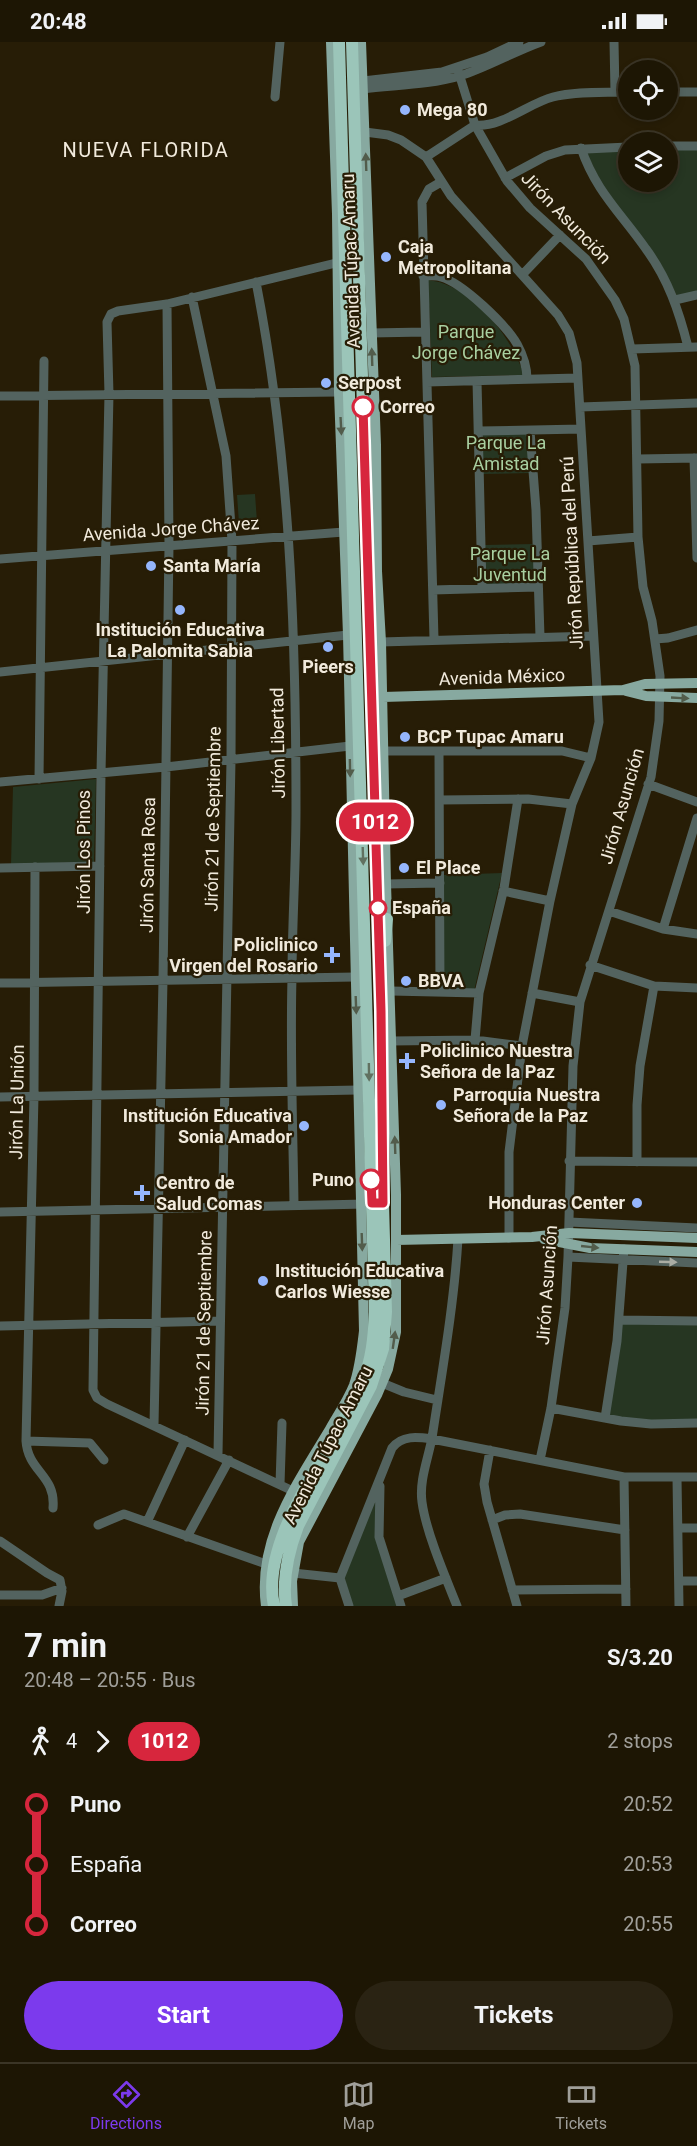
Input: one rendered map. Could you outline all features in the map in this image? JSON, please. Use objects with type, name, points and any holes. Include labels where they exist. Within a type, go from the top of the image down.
[{"type":"highway","name":"Avenida Túpac Amaru","points":[[274,1606],[273,1578],[281,1539],[300,1498],[352,1404],[368,1367],[375,1312],[339,42]]},
{"type":"highway","name":"Avenida Túpac Amaru","points":[[286,1606],[284,1593],[290,1546],[298,1526],[375,1377],[383,1348],[386,1312],[372,1203],[381,1011],[352,42]]},
{"type":"highway","points":[[381,1011],[384,1004],[387,919]]},
{"type":"main road","name":"Avenida Túpac Amaru","points":[[266,1606],[264,1583],[266,1564],[276,1526],[292,1491],[346,1402],[354,1384],[364,1330],[372,1203],[358,1090],[331,42]]},
{"type":"main road","name":"Avenida Túpac Amaru","points":[[293,1606],[293,1573],[299,1542],[382,1383],[393,1352],[396,1332],[397,1216],[391,991],[377,571],[376,446],[361,42]]},
{"type":"main road","name":"Avenida México","points":[[383,697],[623,690],[645,684],[697,683]]},
{"type":"main road","name":"Avenida México","points":[[623,690],[658,697],[697,698]]},
{"type":"main road","points":[[396,1240],[509,1238],[569,1233],[697,1238]]},
{"type":"main road","points":[[569,1233],[623,1255],[697,1252]]},
{"type":"street","points":[[275,97],[280,42]]},
{"type":"street","points":[[363,85],[436,81],[519,42]]},
{"type":"street","points":[[459,71],[499,61],[541,42]]},
{"type":"street","points":[[614,42],[615,93]]},
{"type":"street","name":"Jirón Asunción","points":[[459,71],[475,125],[505,178],[530,208],[586,259],[609,290],[624,319],[635,366],[638,537],[643,587],[655,639],[660,683],[658,737],[648,784],[580,1002],[573,1066],[568,1257],[561,1338],[551,1408],[540,1460]]},
{"type":"street","points":[[678,92],[697,92]]},
{"type":"street","points":[[426,157],[475,125],[483,126],[551,97],[618,93]]},
{"type":"street","name":"Jirón República del Perú","points":[[365,132],[388,135],[401,140],[426,157],[441,182],[466,215],[554,309],[569,333],[577,363],[599,723],[591,758],[572,804],[550,901],[522,1046],[509,1152],[509,1238]]},
{"type":"street","points":[[678,146],[697,146]]},
{"type":"street","points":[[505,178],[546,156],[565,150],[618,147]]},
{"type":"street","points":[[581,148],[598,187],[659,268],[675,300],[692,347],[632,349]]},
{"type":"street","points":[[434,639],[422,202],[423,196],[429,189],[441,182]]},
{"type":"street","points":[[523,274],[561,235]]},
{"type":"street","points":[[167,304],[336,263]]},
{"type":"street","points":[[423,276],[441,277],[454,283],[493,316],[516,343],[527,369],[527,379]]},
{"type":"street","name":"Jirón Libertad","points":[[256,282],[275,392],[285,477],[294,640],[296,810],[292,978],[294,1205]]},
{"type":"street","points":[[675,300],[697,295]]},
{"type":"street","name":"Jirón 21 de Septiembre","points":[[192,297],[226,456],[232,541],[231,760],[218,1454]]},
{"type":"street","name":"Jirón Los Pinos","points":[[154,1425],[108,1404],[98,1398],[93,1390],[101,773],[109,394],[107,322],[111,314],[118,311],[167,304]]},
{"type":"street","name":"Jirón Santa Rosa","points":[[154,1425],[169,546],[167,304]]},
{"type":"street","points":[[371,333],[425,332]]},
{"type":"street","points":[[39,779],[44,361]]},
{"type":"street","points":[[427,382],[578,378]]},
{"type":"street","points":[[477,381],[482,588]]},
{"type":"street","points":[[0,396],[339,392]]},
{"type":"street","points":[[580,407],[697,403]]},
{"type":"street","points":[[478,431],[581,429]]},
{"type":"street","points":[[530,431],[536,510],[540,637]]},
{"type":"street","points":[[638,459],[695,458],[697,558]]},
{"type":"street","name":"Avenida Jorge Chávez","points":[[0,559],[344,532]]},
{"type":"street","points":[[588,541],[638,537]]},
{"type":"street","points":[[433,590],[538,587]]},
{"type":"street","points":[[655,639],[697,630]]},
{"type":"street","points":[[0,672],[348,635]]},
{"type":"street","points":[[381,642],[593,636]]},
{"type":"street","points":[[0,782],[166,767],[350,746]]},
{"type":"street","points":[[384,752],[562,751],[591,758]]},
{"type":"street","points":[[439,752],[440,992]]},
{"type":"street","points":[[648,784],[697,802]]},
{"type":"street","points":[[440,800],[518,799],[572,804]]},
{"type":"street","points":[[475,1040],[479,993],[503,891],[518,799]]},
{"type":"street","points":[[663,929],[697,818]]},
{"type":"street","points":[[0,868],[100,866]]},
{"type":"street","name":"Jirón La Unión","points":[[35,867],[34,1096],[26,1442],[28,1455],[53,1491],[53,1508]]},
{"type":"street","points":[[386,884],[440,883]]},
{"type":"street","points":[[503,891],[550,901]]},
{"type":"street","points":[[609,911],[663,929],[697,934]]},
{"type":"street","points":[[590,965],[654,986],[697,988]]},
{"type":"street","points":[[0,983],[355,977]]},
{"type":"street","points":[[637,1162],[640,1066],[654,986]]},
{"type":"street","points":[[391,991],[479,993]]},
{"type":"street","points":[[532,993],[580,1002]]},
{"type":"street","points":[[392,1041],[475,1040],[522,1046]]},
{"type":"street","points":[[0,1097],[358,1090]]},
{"type":"street","points":[[569,1161],[697,1162]]},
{"type":"street","points":[[0,1212],[372,1203]]},
{"type":"street","points":[[569,1233],[697,1228]]},
{"type":"street","points":[[457,1606],[421,1501],[451,1308],[458,1239]]},
{"type":"street","points":[[568,1257],[623,1255],[697,1263]]},
{"type":"street","points":[[605,1418],[619,1320],[623,1255]]},
{"type":"street","points":[[619,1320],[697,1321]]},
{"type":"street","points":[[0,1326],[220,1321]]},
{"type":"street","points":[[382,1383],[404,1392],[436,1400]]},
{"type":"street","points":[[551,1408],[651,1424],[697,1423]]},
{"type":"street","points":[[280,1484],[282,1423]]},
{"type":"street","points":[[154,1425],[292,1491]]},
{"type":"street","points":[[349,1606],[340,1578],[392,1448],[396,1443],[407,1438],[432,1439],[624,1477],[697,1477]]},
{"type":"street","points":[[147,1522],[185,1440]]},
{"type":"street","points":[[26,1442],[90,1443],[104,1460]]},
{"type":"street","points":[[490,1450],[484,1484],[517,1606]]},
{"type":"street","points":[[187,1537],[229,1460]]},
{"type":"street","points":[[380,1477],[379,1537],[401,1606]]},
{"type":"street","points":[[624,1477],[626,1606]]},
{"type":"street","points":[[677,1478],[679,1606]]},
{"type":"street","points":[[98,1525],[124,1514],[266,1564]]},
{"type":"street","points":[[492,1520],[506,1515],[520,1514],[625,1530]]},
{"type":"street","points":[[678,1528],[697,1528]]},
{"type":"street","points":[[358,1534],[367,1533],[379,1537]]},
{"type":"street","points":[[0,1541],[60,1580],[62,1588],[59,1606]]},
{"type":"street","points":[[293,1573],[340,1578]]},
{"type":"street","points":[[398,1596],[446,1578]]},
{"type":"street","points":[[679,1581],[697,1581]]},
{"type":"street","points":[[0,1595],[42,1595],[62,1588]]},
{"type":"street","points":[[512,1590],[626,1589]]},
{"type":"green space","points":[[678,149],[697,149],[697,292],[677,296],[662,266],[603,187],[586,151],[618,150],[618,192],[678,192]]},
{"type":"green space","name":"Parque Jorge Chávez","points":[[428,280],[459,291],[488,315],[510,345],[524,375],[432,377]]},
{"type":"green space","name":"Parque La Amistad","points":[[528,433],[531,473],[483,474],[482,434]]},
{"type":"green space","points":[[255,494],[257,522],[239,523],[237,495]]},
{"type":"green space","name":"Parque La Juventud","points":[[535,544],[536,584],[486,585],[485,545]]},
{"type":"green space","points":[[96,779],[94,862],[11,864],[13,787]]},
{"type":"green space","points":[[502,873],[474,991],[443,989],[444,875]]},
{"type":"green space","points":[[697,1323],[697,1419],[651,1420],[611,1417],[609,1414],[622,1324]]},
{"type":"green space","points":[[376,1494],[375,1520],[398,1606],[352,1606],[344,1577]]},
{"type":"bus line","name":"1012","points":[[363,407],[381,1011],[383,1203],[372,1203],[371,1180]]},
{"type":"place","name":"Mega 80","points":[[405,110]]},
{"type":"place","name":"Caja Metropolitana","points":[[386,257]]},
{"type":"place","name":"Serpost","points":[[326,383]]},
{"type":"place","name":"Correo","points":[[363,407]]},
{"type":"place","name":"Santa María","points":[[151,566]]},
{"type":"place","name":"Institución Educativa La Palomita Sabia","points":[[180,610]]},
{"type":"place","name":"Pieers","points":[[328,647]]},
{"type":"place","name":"BCP Tupac Amaru","points":[[405,737]]},
{"type":"place","name":"El Place","points":[[404,868]]},
{"type":"place","name":"España","points":[[378,908]]},
{"type":"place","name":"Policlinico Virgen del Rosario","points":[[332,955]]},
{"type":"place","name":"BBVA","points":[[406,981]]},
{"type":"place","name":"Policlinico Nuestra Señora de la Paz","points":[[407,1061]]},
{"type":"place","name":"Parroquia Nuestra Señora de la Paz","points":[[441,1105]]},
{"type":"place","name":"Institución Educativa Sonia Amador","points":[[304,1126]]},
{"type":"place","name":"Puno","points":[[371,1180]]},
{"type":"place","name":"Centro de Salud Comas","points":[[142,1193]]},
{"type":"place","name":"Honduras Center","points":[[637,1203]]},
{"type":"place","name":"Institución Educativa Carlos Wiesse","points":[[263,1281]]},
{"type":"district","name":"NUEVA FLORIDA","points":[[146,150]]}]
